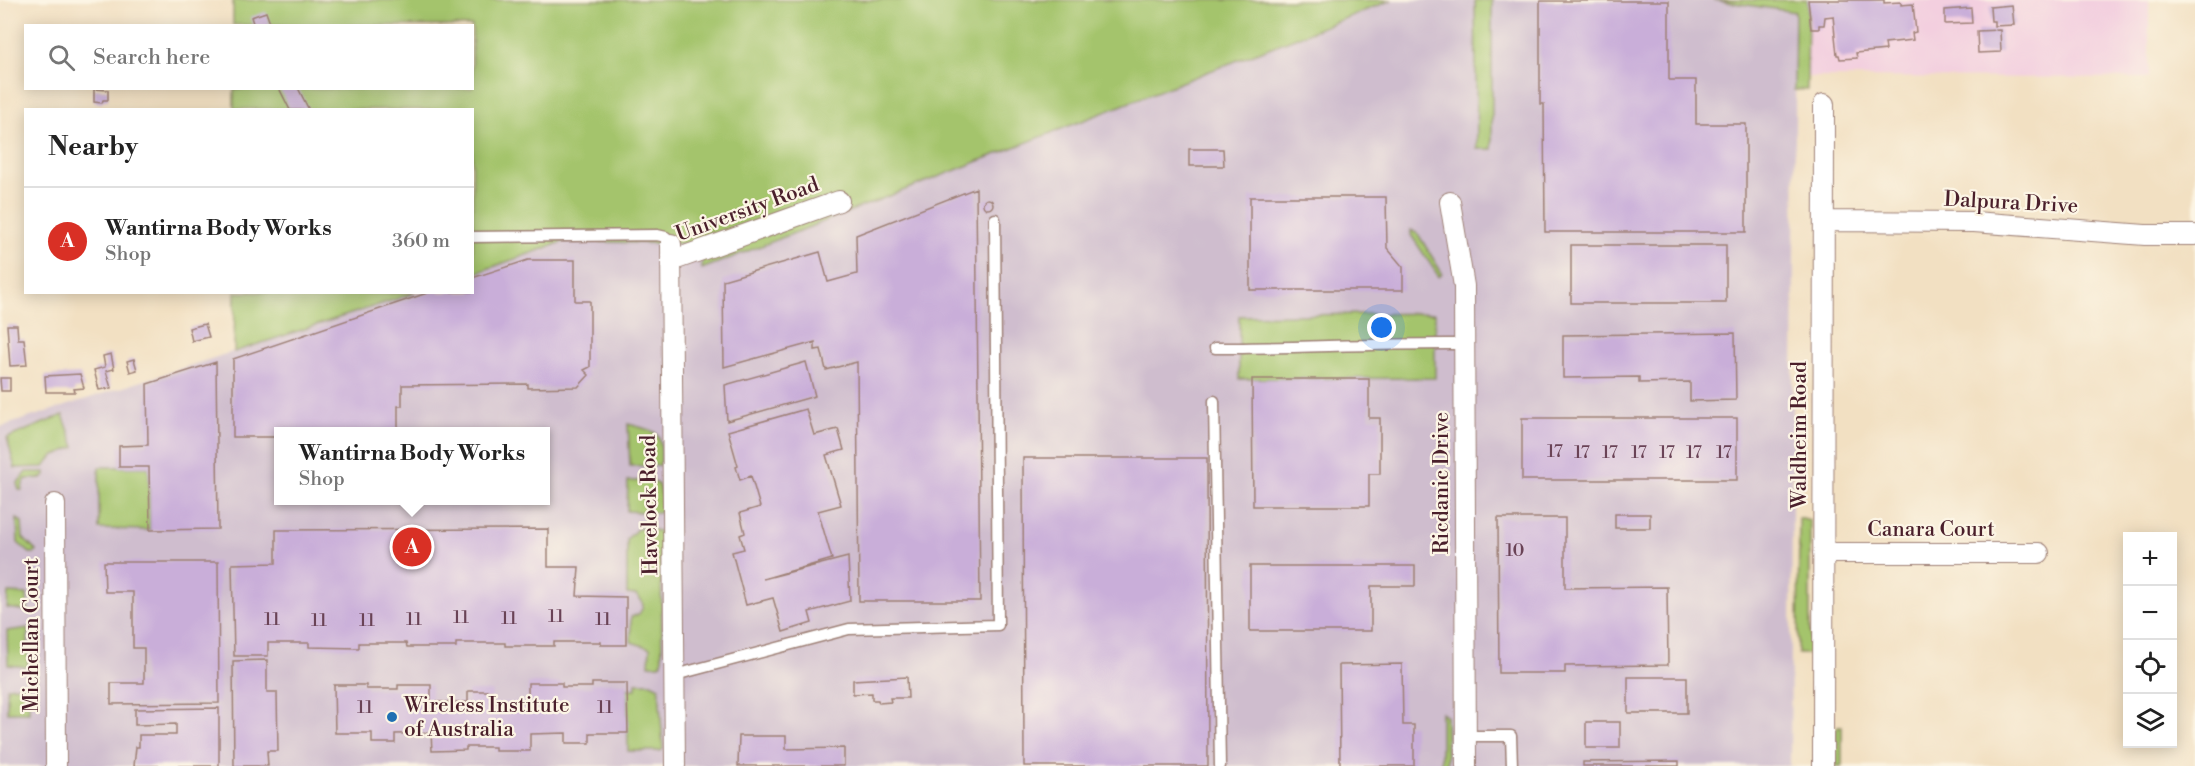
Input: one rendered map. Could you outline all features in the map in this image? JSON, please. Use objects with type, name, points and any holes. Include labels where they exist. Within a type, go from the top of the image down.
[{"type":"street","name":"Waldheim Road","points":[[1822,766],[1824,104]]},
{"type":"street","name":"University Road","points":[[671,253],[839,201]]},
{"type":"street","name":"Ricdanic Drive","points":[[1450,201],[1464,286],[1466,766]]},
{"type":"street","name":"Dalpura Drive","points":[[1825,221],[1974,222],[2145,235],[2195,235]]},
{"type":"street","name":"Havelock Road","points":[[671,253],[675,766]]},
{"type":"street","name":"Michellan Court","points":[[55,504],[56,766]]},
{"type":"street","name":"Canara Court","points":[[1823,553],[2039,553]]},
{"type":"lane","points":[[675,675],[849,629],[887,626],[998,625],[995,219]]},
{"type":"lane","points":[[474,237],[657,235],[666,237],[671,253]]},
{"type":"lane","points":[[1215,348],[1298,348],[1383,343],[1464,344]]},
{"type":"lane","points":[[1214,401],[1220,766]]},
{"type":"lane","points":[[1466,736],[1511,736],[1512,766]]},
{"type":"shaded area","points":[[1392,0],[1475,0],[1477,149],[1492,149],[1492,0],[1796,0],[1790,766],[0,766],[0,427],[412,294],[474,294],[474,274],[565,241],[578,241],[1240,60]]},
{"type":"shaded area","points":[[1808,0],[2149,0],[2149,78],[1807,77]]},
{"type":"green space","points":[[233,0],[1392,0],[702,269],[702,241],[692,244],[565,241],[474,274],[474,108],[234,108],[234,90],[474,90],[474,24],[233,24]]},
{"type":"green space","points":[[1475,0],[1492,0],[1492,149],[1477,149]]},
{"type":"green space","points":[[1713,0],[1808,0],[1807,90],[1794,90],[1795,12]]},
{"type":"green space","points":[[1411,230],[1418,234],[1442,273],[1439,277],[1411,235]]},
{"type":"green space","points":[[235,294],[412,294],[234,352]]},
{"type":"green space","points":[[1435,313],[1435,378],[1239,379],[1239,316]]},
{"type":"green space","points":[[63,415],[75,447],[53,456],[44,467],[15,468],[7,438]]},
{"type":"green space","points":[[628,424],[648,429],[657,435],[661,446],[661,465],[630,466]]},
{"type":"green space","points":[[99,467],[149,467],[150,530],[99,529]]},
{"type":"green space","points":[[26,472],[45,472],[45,475],[42,478],[26,479],[22,490],[19,490],[17,484]]},
{"type":"green space","points":[[628,481],[657,483],[661,511],[658,513],[627,511]]},
{"type":"green space","points":[[1799,518],[1810,521],[1810,654],[1798,654]]},
{"type":"green space","points":[[17,519],[22,522],[23,538],[36,551],[34,553],[30,553],[18,543]]},
{"type":"green space","points":[[641,528],[659,531],[661,536],[662,662],[660,665],[649,665],[650,648],[631,642],[631,617],[639,614],[643,607],[642,601],[636,595],[627,594],[627,539]]},
{"type":"green space","points":[[8,593],[27,594],[28,611],[7,608]]},
{"type":"green space","points":[[28,628],[28,667],[8,665],[7,631]]},
{"type":"green space","points":[[636,683],[651,683],[659,687],[663,749],[660,751],[628,751],[627,689],[636,689]]},
{"type":"green space","points":[[28,685],[29,712],[7,712],[7,687]]},
{"type":"green space","points":[[1441,712],[1446,716],[1447,766],[1441,766]]},
{"type":"green space","points":[[1838,726],[1842,726],[1842,766],[1836,766]]},
{"type":"building","points":[[1808,0],[1884,0],[1884,3],[1913,4],[1916,32],[1912,33],[1913,40],[1885,43],[1886,50],[1856,53],[1857,58],[1840,59],[1837,55],[1833,16],[1825,17],[1824,25],[1819,25],[1819,29],[1811,29]]},
{"type":"building","points":[[1540,1],[1669,1],[1669,80],[1696,80],[1696,124],[1746,124],[1746,232],[1545,232],[1544,104],[1540,104]]},
{"type":"building","points":[[2012,5],[2014,25],[1994,26],[1994,21],[1991,21],[1990,7]]},
{"type":"building","points":[[1971,8],[1972,23],[1945,24],[1945,10]]},
{"type":"building","points":[[266,12],[270,24],[253,24],[251,17]]},
{"type":"building","points":[[2000,30],[2001,52],[1978,53],[1977,31]]},
{"type":"building","points":[[94,90],[108,90],[108,100],[103,100],[102,103],[94,102]]},
{"type":"building","points":[[280,90],[299,90],[308,108],[289,108]]},
{"type":"building","points":[[1189,149],[1223,149],[1224,166],[1189,166]]},
{"type":"building","points":[[976,188],[980,601],[859,601],[857,362],[826,370],[821,349],[815,350],[815,342],[724,367],[723,280],[820,252],[828,282],[857,274],[856,235]]},
{"type":"building","points":[[1250,197],[1386,197],[1387,248],[1403,267],[1403,290],[1250,290]]},
{"type":"building","points":[[988,199],[992,200],[992,208],[988,209],[984,208],[983,204],[984,200]]},
{"type":"building","points":[[1571,245],[1726,245],[1726,303],[1571,303]]},
{"type":"building","points":[[528,260],[575,260],[575,301],[590,301],[590,367],[584,370],[589,375],[578,387],[528,388],[528,384],[402,385],[402,406],[398,406],[398,427],[274,427],[274,437],[233,437],[233,359],[424,294],[474,294],[474,277]]},
{"type":"building","points":[[205,324],[209,337],[192,341],[189,328]]},
{"type":"building","points":[[7,325],[17,325],[18,339],[24,339],[27,365],[10,366]]},
{"type":"building","points":[[1735,333],[1736,400],[1690,401],[1690,382],[1639,383],[1639,377],[1563,378],[1563,335]]},
{"type":"building","points":[[111,354],[114,369],[106,371],[111,388],[99,390],[94,370],[105,367],[103,356]]},
{"type":"building","points":[[134,359],[137,370],[130,372],[127,361]]},
{"type":"building","points":[[216,362],[218,529],[150,530],[149,467],[119,467],[119,446],[148,445],[147,384]]},
{"type":"building","points":[[806,362],[815,396],[727,421],[725,385]]},
{"type":"building","points":[[80,374],[84,388],[74,389],[75,392],[46,392],[45,376]]},
{"type":"building","points":[[0,378],[10,378],[10,391],[1,391]]},
{"type":"building","points":[[1252,379],[1369,379],[1369,418],[1380,418],[1380,474],[1369,474],[1369,506],[1253,506]]},
{"type":"building","points":[[806,409],[814,435],[838,429],[844,450],[826,455],[841,505],[818,511],[832,559],[763,579],[848,557],[850,601],[809,612],[812,623],[783,632],[773,598],[746,605],[732,552],[744,549],[740,535],[745,533],[740,513],[760,507],[751,476],[740,480],[728,431]]},
{"type":"building","points":[[1522,418],[1737,418],[1737,480],[1522,480]]},
{"type":"building","points":[[1023,458],[1207,458],[1208,766],[1024,766]]},
{"type":"building","points":[[1615,514],[1650,514],[1650,528],[1615,528]]},
{"type":"building","points":[[1498,518],[1565,518],[1565,588],[1667,587],[1668,665],[1565,666],[1565,673],[1499,673]]},
{"type":"building","points":[[548,529],[548,567],[579,567],[577,596],[626,597],[626,645],[601,645],[601,642],[554,642],[554,646],[456,643],[456,647],[407,647],[406,643],[359,643],[359,648],[309,647],[309,643],[268,643],[268,656],[234,656],[232,564],[276,563],[276,530]]},
{"type":"building","points":[[104,562],[218,562],[219,703],[111,704],[111,683],[144,683],[144,648],[133,648],[133,592],[105,592]]},
{"type":"building","points":[[1250,566],[1415,566],[1415,586],[1371,586],[1371,631],[1250,631]]},
{"type":"building","points":[[267,660],[267,692],[277,692],[278,751],[267,751],[268,766],[234,766],[233,661]]},
{"type":"building","points":[[1402,664],[1403,725],[1414,725],[1414,766],[1340,766],[1339,665]]},
{"type":"building","points":[[907,677],[908,698],[890,698],[891,702],[879,703],[878,700],[872,700],[872,693],[853,694],[853,680]]},
{"type":"building","points":[[1628,677],[1687,677],[1687,713],[1628,713]]},
{"type":"building","points":[[528,683],[562,683],[562,687],[592,687],[592,683],[627,683],[628,733],[590,733],[590,743],[566,743],[566,733],[530,734],[530,751],[495,751],[495,747],[466,747],[466,750],[432,751],[431,733],[395,734],[395,743],[372,743],[372,733],[335,733],[334,685],[366,685],[366,689],[398,689],[398,685],[431,685],[431,702],[468,702],[468,691],[492,691],[491,703],[528,702]]},
{"type":"building","points":[[219,708],[219,766],[134,766],[136,747],[139,747],[139,735],[176,735],[176,724],[135,725],[135,709]]},
{"type":"building","points":[[1586,722],[1620,722],[1620,748],[1586,748]]},
{"type":"building","points":[[739,736],[786,736],[786,749],[844,748],[844,766],[738,766]]},
{"type":"building","points":[[1679,761],[1679,766],[1583,766],[1583,762]]},
{"type":"place","name":"Wantirna Body Works","points":[[412,547]]},
{"type":"place","name":"Wireless Institute of Australia","points":[[392,717]]}]
